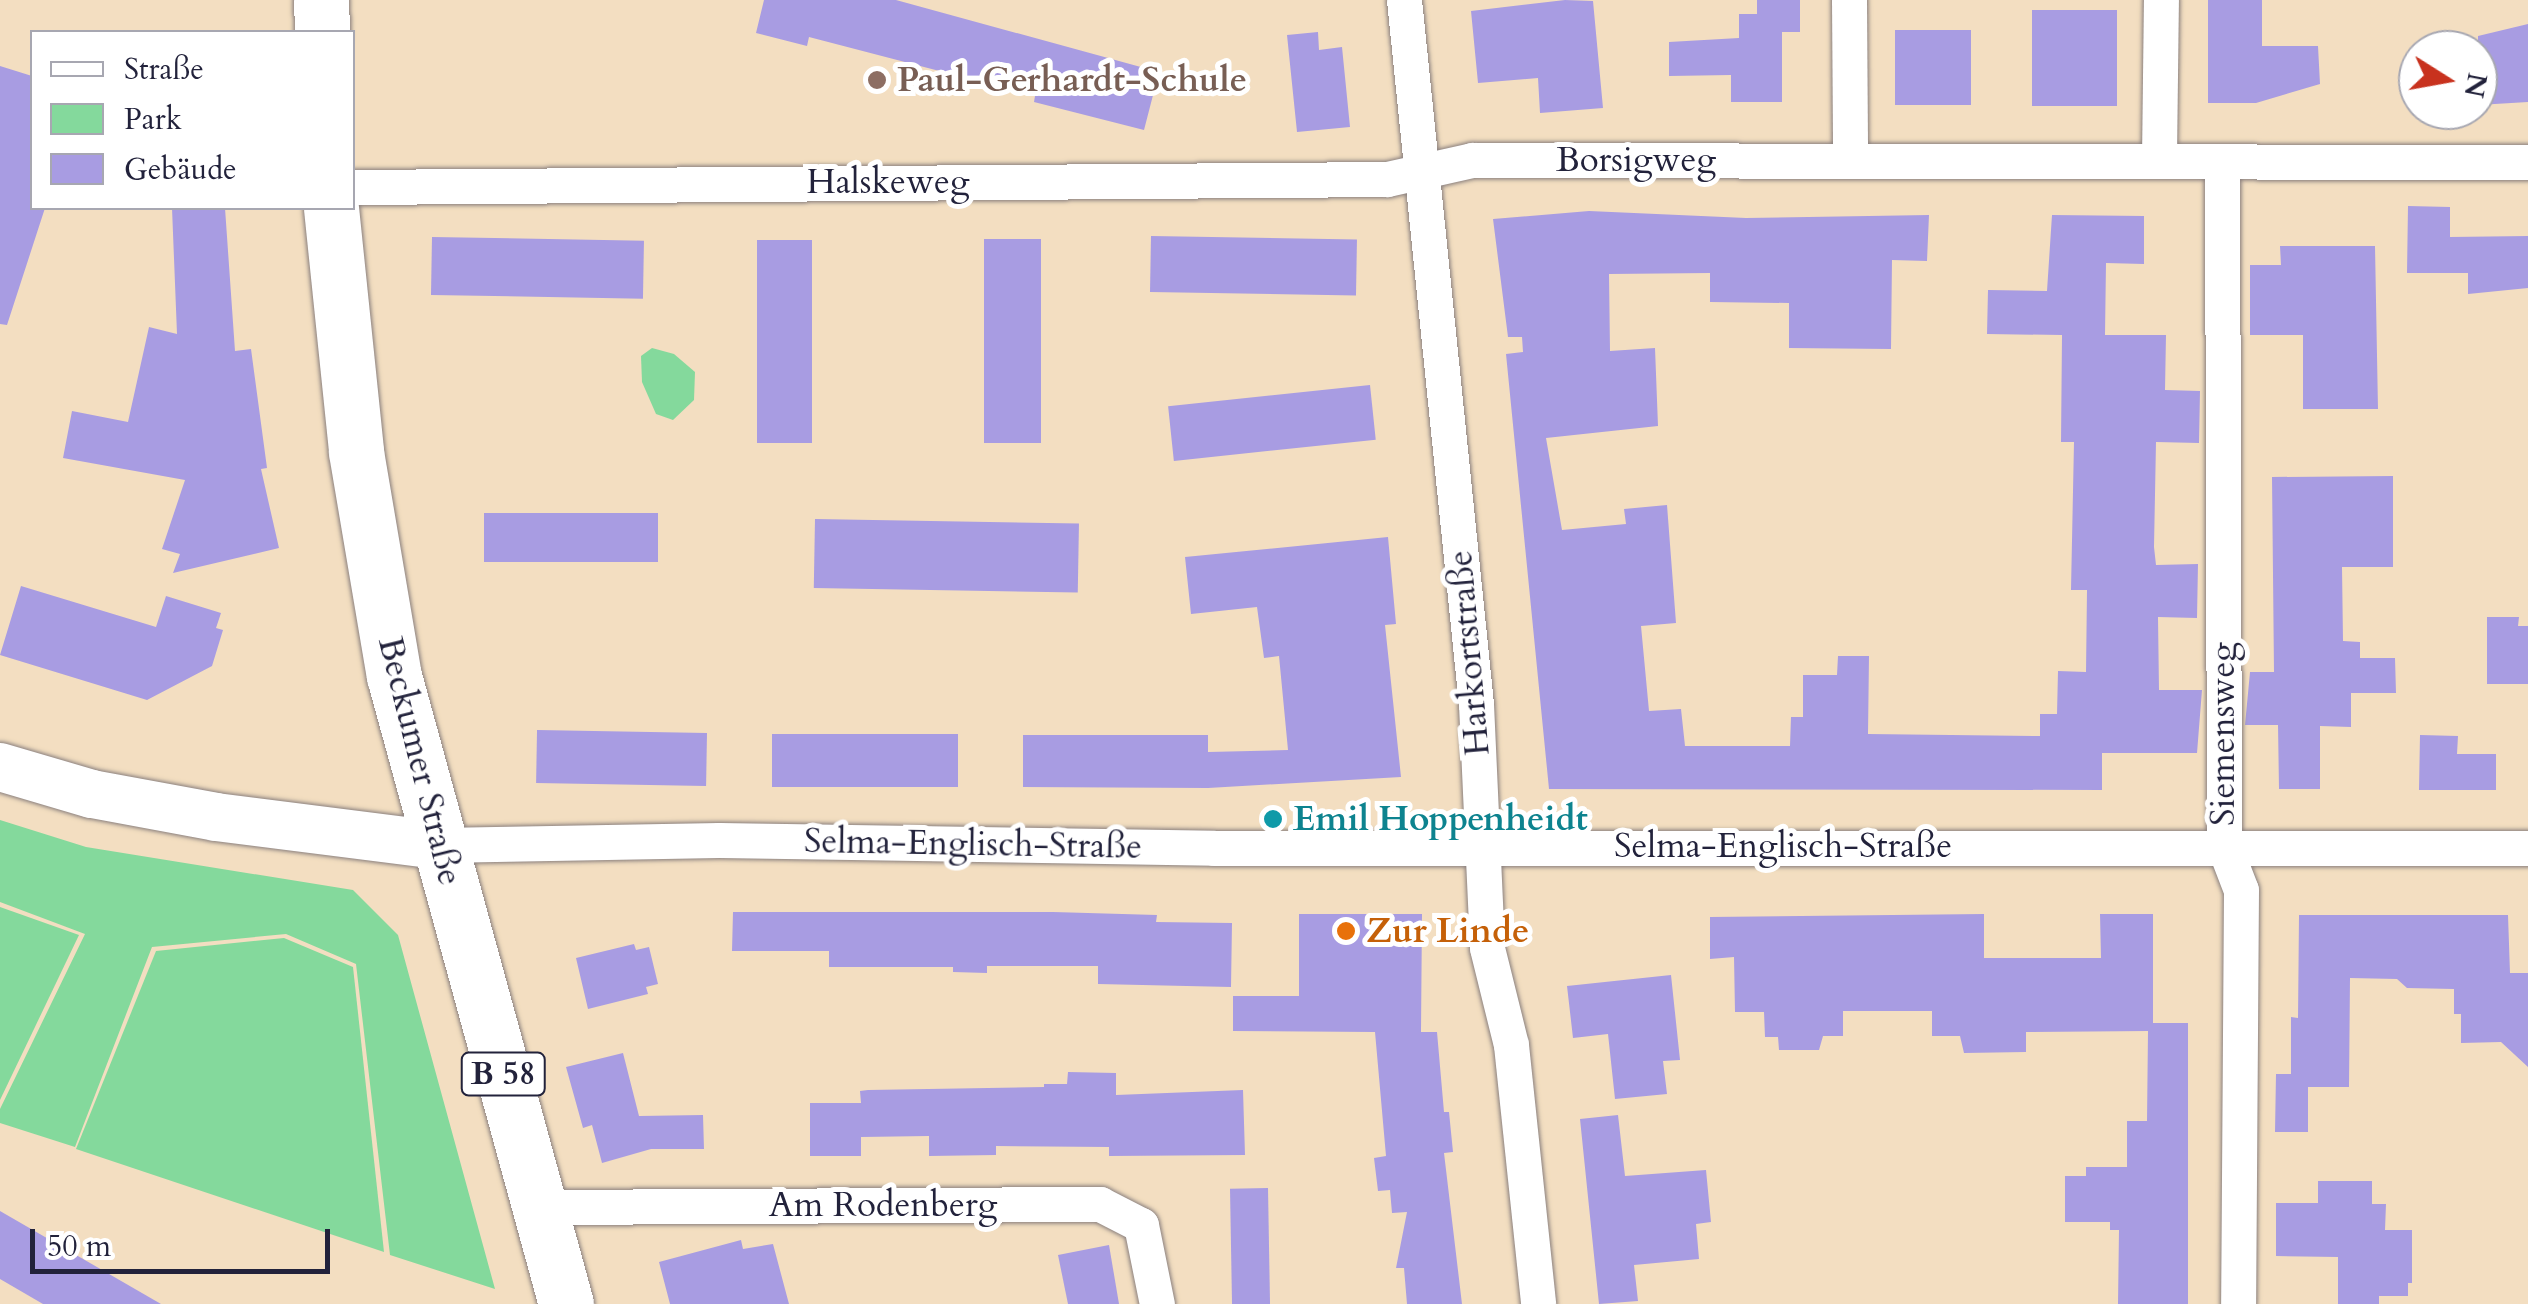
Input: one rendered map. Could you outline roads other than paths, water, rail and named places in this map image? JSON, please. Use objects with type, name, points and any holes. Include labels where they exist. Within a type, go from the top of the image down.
[{"type":"main road","points":[[321,0],[322,30]]},
{"type":"main road","name":"Beckumer Straße","points":[[330,210],[356,452],[394,676],[566,1304]]},
{"type":"main road","points":[[0,767],[92,794],[216,817],[439,844]]},
{"type":"street","name":"Harkortstraße","points":[[1404,0],[1476,704],[1488,948],[1511,1045],[1538,1304]]},
{"type":"street","points":[[1849,0],[1850,159]]},
{"type":"street","points":[[2159,158],[2161,0]]},
{"type":"street","name":"Borsigweg","points":[[1422,172],[1472,160],[2159,158],[2528,162]]},
{"type":"street","name":"Siemensweg","points":[[2222,161],[2224,846],[2241,890],[2238,1304]]},
{"type":"street","name":"Halskeweg","points":[[355,187],[1287,180],[1386,178],[1422,172]]},
{"type":"street","name":"Selma-Englisch-Straße","points":[[439,844],[719,840],[1483,848],[2528,848]]},
{"type":"street","name":"Am Rodenberg","points":[[540,1206],[1100,1204],[1141,1225],[1157,1304]]},
{"type":"place","name":"Paul-Gerhardt-Schule","points":[[877,80]]},
{"type":"place","name":"Emil Hoppenheidt","points":[[1273,819]]},
{"type":"place","name":"Zur Linde","points":[[1346,931]]}]
